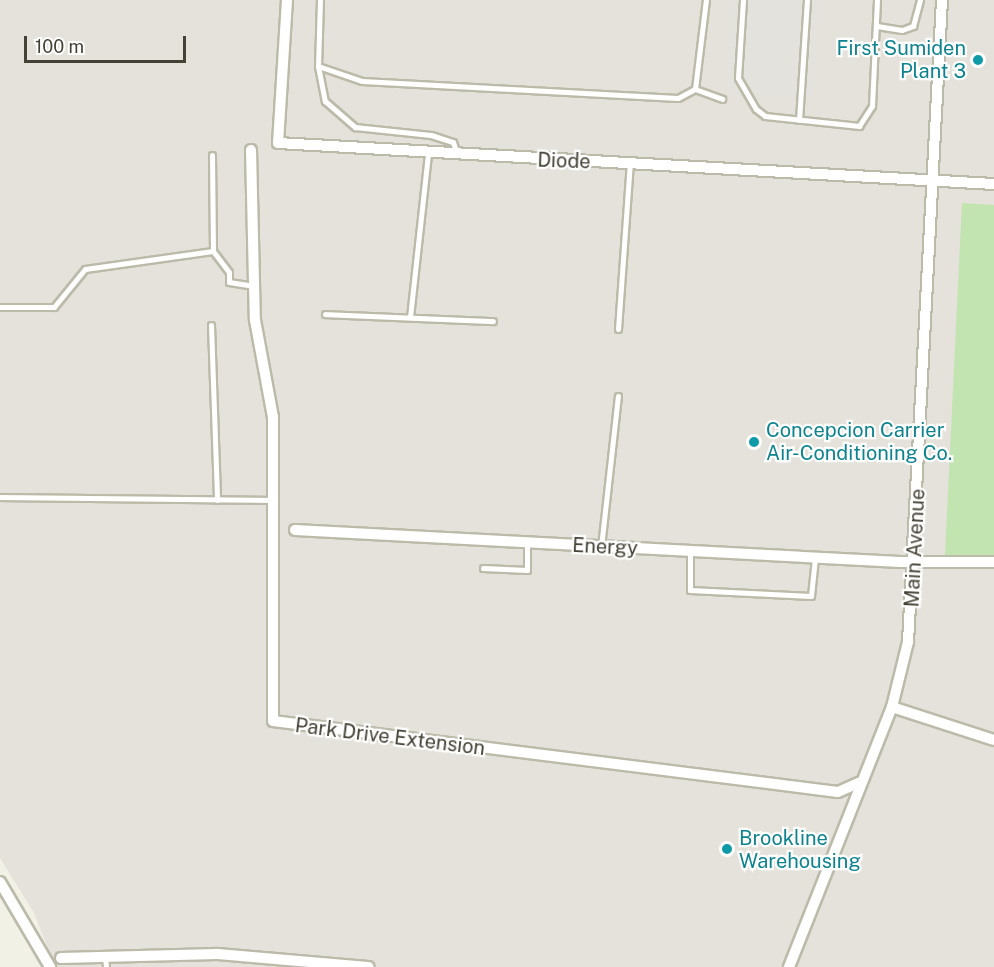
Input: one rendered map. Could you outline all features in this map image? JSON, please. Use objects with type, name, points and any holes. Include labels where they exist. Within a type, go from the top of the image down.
[{"type":"street","name":"Diode","points":[[287,0],[278,143],[459,157],[630,163],[994,184]]},
{"type":"street","name":"Main Avenue","points":[[789,967],[860,782],[892,707],[908,642],[916,560],[930,181],[942,0]]},
{"type":"street","name":"Park Drive Extension","points":[[251,150],[253,286],[273,417],[273,721],[838,792],[860,782]]},
{"type":"street","name":"Energy","points":[[295,530],[815,558],[994,562]]},
{"type":"street","points":[[892,707],[994,740]]},
{"type":"street","points":[[0,882],[50,967]]},
{"type":"street","points":[[61,958],[105,962],[217,954],[368,967]]},
{"type":"lane","points":[[320,0],[318,66],[325,100],[355,127],[431,135],[453,142],[459,157]]},
{"type":"lane","points":[[695,89],[706,0]]},
{"type":"lane","points":[[743,0],[738,78],[756,109],[765,117],[859,126],[868,120],[877,26],[877,0]]},
{"type":"lane","points":[[799,120],[807,0]]},
{"type":"lane","points":[[877,26],[902,30],[913,26],[920,0]]},
{"type":"lane","points":[[318,66],[362,81],[678,98],[695,89],[722,99]]},
{"type":"lane","points":[[212,155],[213,252],[229,272],[229,282],[253,286]]},
{"type":"lane","points":[[410,317],[428,155]]},
{"type":"lane","points":[[618,329],[630,163]]},
{"type":"lane","points":[[0,307],[54,307],[86,269],[213,252]]},
{"type":"lane","points":[[325,314],[493,321]]},
{"type":"lane","points":[[211,325],[217,500]]},
{"type":"lane","points":[[601,547],[618,396]]},
{"type":"lane","points":[[0,497],[274,500]]},
{"type":"lane","points":[[483,568],[526,570],[527,543]]},
{"type":"lane","points":[[690,551],[690,590],[811,596],[815,558]]},
{"type":"shaded area","points":[[0,0],[994,0],[994,967],[55,967],[34,913],[0,858]]},
{"type":"shaded area","points":[[731,0],[820,0],[813,97],[737,95],[725,83]]},
{"type":"green space","points":[[962,203],[994,205],[994,555],[945,555]]},
{"type":"place","name":"First Sumiden Plant 3","points":[[978,60]]},
{"type":"place","name":"Concepcion Carrier Air-Conditioning Co.","points":[[754,442]]},
{"type":"place","name":"Brookline Warehousing","points":[[727,849]]}]
